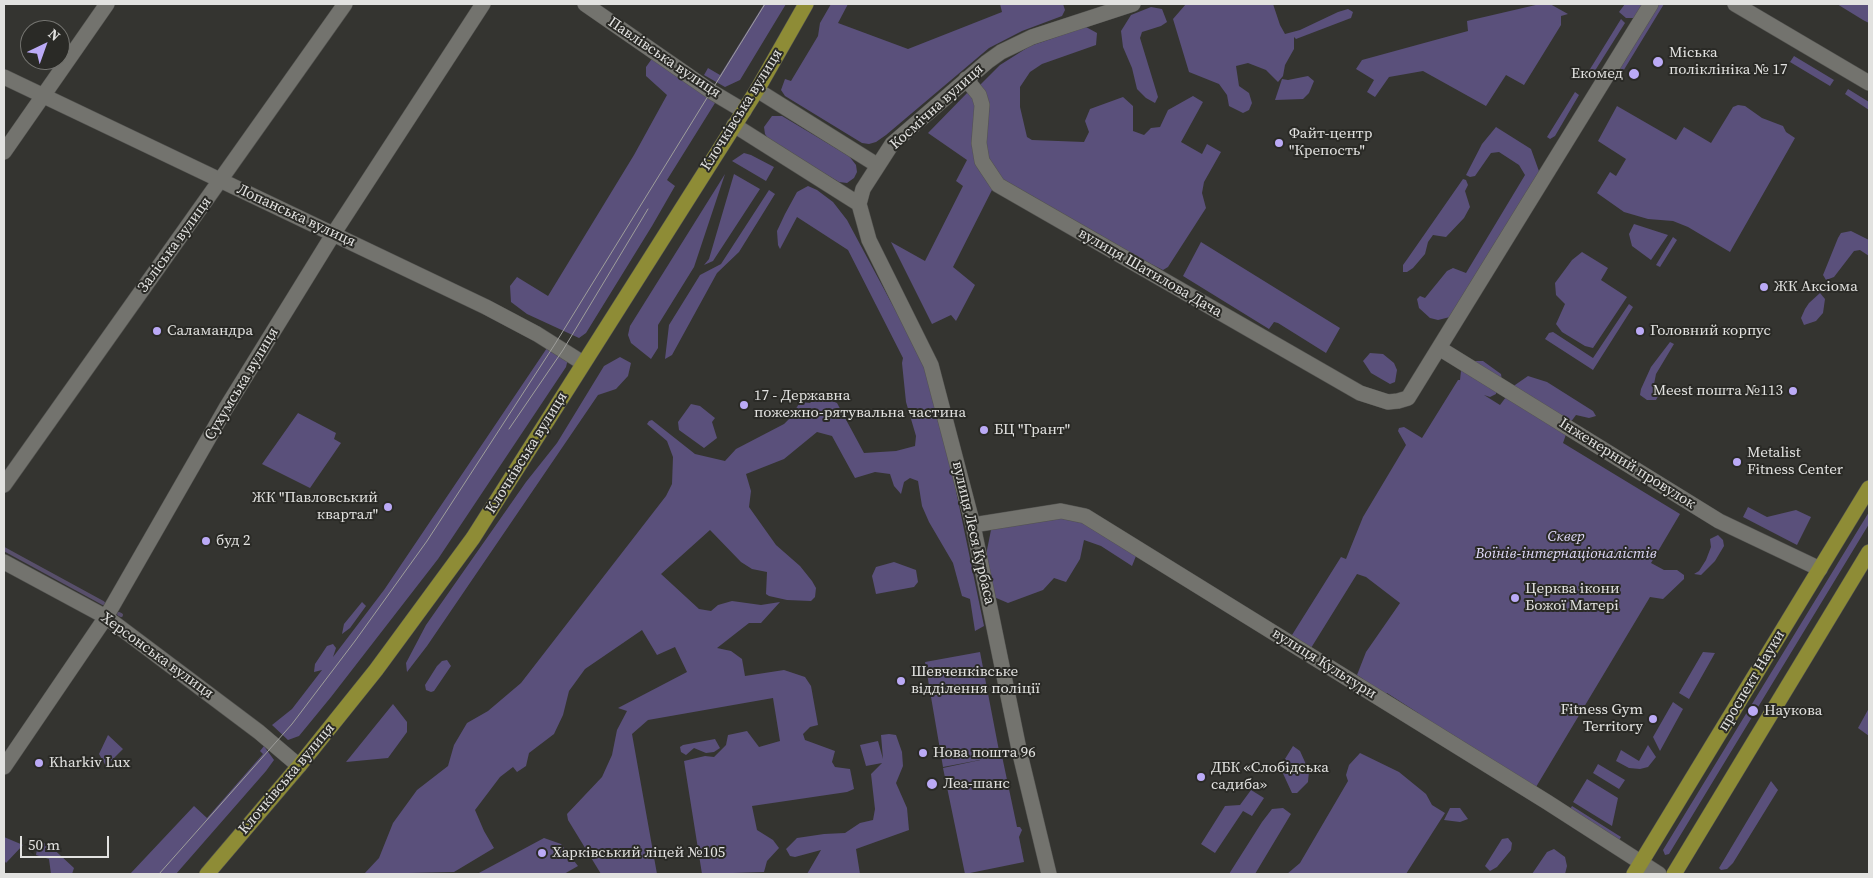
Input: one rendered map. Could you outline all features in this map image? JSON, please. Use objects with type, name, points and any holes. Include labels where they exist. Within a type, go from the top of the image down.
[{"type":"main road","name":"Клочківська вулиця","points":[[207,874],[299,766],[376,670],[473,538],[744,111],[806,4]]},
{"type":"main road","name":"проспект Науки","points":[[1638,869],[1869,488]]},
{"type":"main road","points":[[1674,874],[1869,552]]},
{"type":"street","points":[[4,152],[107,4]]},
{"type":"street","name":"Заліська вулиця","points":[[4,485],[345,4]]},
{"type":"street","name":"Сухумська вулиця","points":[[4,767],[106,616],[226,408],[334,233],[483,4]]},
{"type":"street","name":"Павлівська вулиця","points":[[585,4],[712,92],[744,111]]},
{"type":"street","name":"Космічна вулиця","points":[[877,165],[892,144],[912,125],[1001,52],[1026,40],[1133,4]]},
{"type":"street","points":[[1440,348],[1651,4]]},
{"type":"street","points":[[1735,4],[1869,83]]},
{"type":"street","name":"Лопанська вулиця","points":[[4,77],[486,307],[537,334],[583,363]]},
{"type":"street","name":"вулиця Шатилова Дача","points":[[966,79],[980,95],[982,105],[979,143],[982,161],[998,185],[1360,393],[1388,402],[1408,398],[1440,348]]},
{"type":"street","points":[[734,125],[859,204],[863,189],[877,165],[757,90]]},
{"type":"street","name":"вулиця Леся Курбаса","points":[[859,204],[869,240],[931,365],[973,525],[1020,754],[1049,874]]},
{"type":"street","name":"Інженерний провулок","points":[[1440,348],[1719,521],[1820,569]]},
{"type":"street","name":"вулиця Культури","points":[[973,525],[1062,511],[1084,516],[1638,869],[1658,874]]},
{"type":"street","name":"Херсонська вулиця","points":[[4,562],[106,616],[259,732],[299,766]]},
{"type":"green space","points":[[764,4],[786,4],[740,80],[725,87],[704,75],[708,68],[720,75]]},
{"type":"green space","points":[[831,4],[848,4],[838,23],[908,49],[1002,12],[1000,4],[1063,4],[1065,10],[1062,16],[1022,31],[989,48],[886,135],[876,142],[869,144],[862,143],[785,96],[781,90],[785,79],[791,81],[818,36],[820,23]]},
{"type":"green space","points":[[1186,4],[1273,4],[1285,34],[1300,30],[1338,12],[1348,9],[1353,12],[1351,18],[1296,39],[1294,37],[1294,49],[1285,65],[1283,76],[1278,82],[1266,70],[1248,63],[1236,66],[1239,86],[1249,93],[1252,103],[1249,110],[1243,113],[1229,106],[1227,95],[1219,84],[1189,72],[1173,19]]},
{"type":"green space","points":[[1540,4],[1550,4],[1568,14],[1561,16],[1561,25],[1524,85],[1506,75],[1486,106],[1423,71],[1389,77],[1375,97],[1367,92],[1374,80],[1356,69],[1362,60],[1468,31],[1467,21]]},
{"type":"green space","points":[[1625,4],[1644,4],[1634,18],[1626,18],[1619,12]]},
{"type":"green space","points":[[1658,4],[1664,4],[1622,73],[1618,70]]},
{"type":"green space","points":[[1837,4],[1869,4],[1869,23],[1863,20]]},
{"type":"green space","points":[[1151,7],[1162,9],[1167,22],[1142,32],[1140,38],[1158,97],[1155,103],[1146,98],[1137,89],[1132,68],[1123,47],[1121,31],[1131,15]]},
{"type":"green space","points":[[1621,19],[1625,23],[1591,77],[1587,74]]},
{"type":"green space","points":[[1086,27],[1097,33],[1096,45],[1042,64],[1030,72],[1020,87],[1020,107],[1027,137],[1032,140],[1084,142],[1089,132],[1085,121],[1090,109],[1123,97],[1133,106],[1133,131],[1144,135],[1151,128],[1160,127],[1168,110],[1193,96],[1203,102],[1181,142],[1202,154],[1207,144],[1221,152],[1204,182],[1202,193],[1206,208],[1168,267],[1163,270],[994,186],[953,267],[975,285],[956,321],[951,315],[932,324],[891,242],[925,261],[963,186],[956,181],[967,160],[928,133],[968,92],[972,93],[1000,65],[1030,46]]},
{"type":"green space","points":[[1794,56],[1834,80],[1830,86],[1790,62]]},
{"type":"green space","points":[[651,60],[657,60],[706,93],[715,103],[667,180],[675,186],[652,226],[586,333],[579,338],[527,314],[511,302],[510,286],[517,277],[548,296],[634,155],[667,95],[646,76],[646,67]]},
{"type":"green space","points":[[1308,76],[1314,81],[1309,93],[1303,99],[1275,100],[1282,79],[1288,80]]},
{"type":"green space","points":[[1848,89],[1869,102],[1869,110],[1845,94]]},
{"type":"green space","points":[[1575,92],[1579,95],[1555,136],[1550,139],[1547,137]]},
{"type":"green space","points":[[1738,105],[1745,106],[1762,118],[1783,126],[1786,132],[1795,138],[1730,252],[1688,227],[1673,221],[1648,219],[1624,212],[1597,193],[1610,172],[1616,176],[1626,159],[1598,141],[1617,106],[1676,140],[1684,127],[1711,143],[1733,107]]},
{"type":"green space","points":[[772,116],[782,116],[849,156],[856,165],[857,172],[854,178],[847,183],[839,182],[770,141],[765,134],[764,127]]},
{"type":"green space","points":[[1496,127],[1531,149],[1540,174],[1450,317],[1438,320],[1430,318],[1419,308],[1417,299],[1420,296],[1425,298],[1447,271],[1453,268],[1466,273],[1525,175],[1519,165],[1499,152],[1491,153],[1475,176],[1470,177],[1466,175],[1482,144]]},
{"type":"green space","points":[[744,153],[774,167],[766,181],[732,161]]},
{"type":"green space","points":[[725,174],[694,267],[658,325],[658,348],[651,359],[631,343],[628,335],[630,326]]},
{"type":"green space","points":[[734,174],[760,189],[713,261],[704,265],[709,259]]},
{"type":"green space","points":[[1463,179],[1466,180],[1468,185],[1465,191],[1470,207],[1464,218],[1446,237],[1433,235],[1428,242],[1425,254],[1413,268],[1403,272],[1403,265]]},
{"type":"green space","points":[[808,186],[833,202],[847,220],[921,358],[930,381],[955,486],[984,626],[975,631],[970,599],[962,596],[953,563],[929,522],[922,506],[918,481],[910,478],[904,482],[901,494],[894,486],[890,474],[875,472],[855,478],[832,436],[817,432],[784,459],[746,474],[751,491],[749,507],[776,545],[800,566],[812,581],[816,588],[815,597],[811,601],[787,600],[766,594],[767,572],[752,569],[741,562],[710,530],[661,574],[699,609],[711,611],[718,605],[732,601],[761,605],[780,602],[761,623],[749,623],[717,648],[731,651],[742,659],[745,676],[784,670],[805,677],[811,686],[818,725],[810,727],[803,734],[805,740],[835,751],[832,762],[835,767],[850,769],[854,789],[847,792],[752,806],[757,830],[773,840],[779,848],[767,861],[764,872],[702,874],[684,761],[705,756],[714,757],[726,745],[728,735],[747,731],[759,747],[780,741],[773,698],[648,720],[632,734],[657,874],[601,874],[568,820],[567,814],[602,777],[612,755],[617,730],[627,711],[618,708],[687,672],[675,647],[657,655],[642,630],[585,669],[569,691],[563,715],[554,734],[529,753],[526,766],[517,772],[513,767],[500,777],[475,810],[494,848],[454,872],[364,874],[379,858],[393,823],[417,790],[448,766],[454,745],[467,723],[488,711],[521,683],[666,496],[672,484],[673,457],[667,441],[647,424],[649,421],[652,420],[695,454],[725,461],[736,449],[784,424],[791,417],[800,402],[810,403],[818,395],[837,403],[864,453],[896,451],[915,446],[916,436],[906,402],[903,358],[848,250],[797,217],[780,249],[778,245],[777,231],[785,214],[797,192]]},
{"type":"green space","points":[[769,190],[775,194],[739,252],[717,273],[672,355],[665,359],[669,325],[700,275],[721,264]]},
{"type":"green space","points":[[1634,224],[1668,235],[1651,260],[1632,246],[1629,234]]},
{"type":"green space","points":[[1851,231],[1869,240],[1869,256],[1860,250],[1854,251],[1834,277],[1826,280],[1823,275],[1838,238],[1841,233]]},
{"type":"green space","points":[[1673,237],[1677,240],[1660,267],[1656,265]]},
{"type":"green space","points":[[1201,242],[1340,328],[1326,353],[1278,323],[1274,322],[1269,329],[1183,276]]},
{"type":"green space","points":[[1582,252],[1608,268],[1601,280],[1627,297],[1593,348],[1585,346],[1562,332],[1556,324],[1565,304],[1556,295],[1555,283],[1572,260]]},
{"type":"green space","points":[[1820,293],[1825,299],[1823,313],[1816,321],[1804,325],[1801,318],[1805,309]]},
{"type":"green space","points":[[1629,304],[1633,307],[1593,370],[1545,339],[1549,333],[1553,332],[1593,358]]},
{"type":"green space","points":[[1670,342],[1674,344],[1656,374],[1654,384],[1661,391],[1656,400],[1647,400],[1640,395],[1641,389],[1651,367]]},
{"type":"green space","points":[[547,348],[568,359],[566,367],[438,559],[299,736],[288,740],[272,725],[292,709],[322,670],[314,672],[315,664],[327,646],[333,644],[336,648],[333,657],[384,590]]},
{"type":"green space","points":[[1370,353],[1383,354],[1394,363],[1397,370],[1395,382],[1390,384],[1371,373],[1363,361]]},
{"type":"green space","points":[[620,357],[631,363],[628,376],[616,389],[598,395],[427,646],[407,672],[406,663],[426,625],[526,482],[557,443],[604,366]]},
{"type":"green space","name":"Сквер Воїнів-інтернаціоналістів","points":[[1473,361],[1483,361],[1501,374],[1502,381],[1496,388],[1496,394],[1490,397],[1484,395],[1500,405],[1515,385],[1528,376],[1547,382],[1593,411],[1596,416],[1589,418],[1576,415],[1570,423],[1563,443],[1680,514],[1651,563],[1664,570],[1677,570],[1684,575],[1684,579],[1663,599],[1650,597],[1536,787],[1445,730],[1425,725],[1418,713],[1387,693],[1385,695],[1371,688],[1357,675],[1366,652],[1400,603],[1366,577],[1357,574],[1311,648],[1292,635],[1341,557],[1346,559],[1363,517],[1406,445],[1398,431],[1399,428],[1404,427],[1422,438],[1458,380],[1460,380],[1461,371]]},
{"type":"green space","points":[[691,404],[700,406],[715,418],[712,422],[717,438],[704,448],[679,430],[678,422]]},
{"type":"green space","points":[[298,413],[336,433],[334,439],[341,443],[310,488],[262,464]]},
{"type":"green space","points":[[1748,507],[1767,517],[1796,510],[1811,517],[1797,545],[1743,517]]},
{"type":"green space","points":[[1869,512],[1869,524],[1669,854],[1665,855],[1663,850]]},
{"type":"green space","points":[[1059,515],[1080,520],[1136,556],[1132,566],[1101,546],[1084,540],[1080,559],[1066,582],[1054,578],[1043,590],[1008,603],[994,597],[986,555],[991,530],[997,525]]},
{"type":"green space","points":[[1718,535],[1723,540],[1724,546],[1715,561],[1701,575],[1694,574],[1699,571],[1706,560],[1711,547],[1710,539]]},
{"type":"green space","points":[[894,562],[916,570],[918,582],[914,587],[876,594],[872,576],[876,567]]},
{"type":"green space","points":[[362,602],[366,606],[350,628],[342,634],[344,624]]},
{"type":"green space","points":[[980,652],[1000,756],[1002,756],[1017,827],[1020,827],[1022,830],[1019,837],[1024,862],[965,874],[943,768],[985,759],[943,767],[925,662]]},
{"type":"green space","points":[[1703,652],[1715,653],[1689,699],[1679,693]]},
{"type":"green space","points":[[447,660],[451,666],[434,691],[426,690],[425,685],[437,666],[442,661]]},
{"type":"green space","points":[[1673,702],[1683,709],[1660,751],[1653,737]]},
{"type":"green space","points":[[393,704],[407,722],[407,732],[388,758],[346,762]]},
{"type":"green space","points":[[1869,708],[1869,736],[1858,728]]},
{"type":"green space","points":[[108,735],[123,749],[106,766],[99,754]]},
{"type":"green space","points":[[881,735],[896,735],[902,752],[903,766],[896,783],[907,808],[909,830],[856,849],[860,874],[807,874],[821,850],[795,857],[790,856],[786,849],[797,838],[845,833],[860,823],[873,820],[875,809],[871,774],[882,763],[866,766],[860,745],[878,741],[883,759]]},
{"type":"green space","points":[[715,739],[720,748],[714,752],[706,753],[694,748],[686,755],[681,752],[680,747],[683,745]]},
{"type":"green space","points":[[1648,745],[1656,757],[1648,767],[1640,769],[1629,768],[1616,761],[1621,750],[1639,761]]},
{"type":"green space","points":[[264,746],[274,760],[176,874],[130,874],[194,806],[207,818],[263,754],[260,751]]},
{"type":"green space","points":[[1293,746],[1300,751],[1309,771],[1308,782],[1297,793],[1292,793],[1280,767]]},
{"type":"green space","points":[[1360,753],[1399,772],[1426,794],[1432,805],[1445,813],[1406,874],[1287,874],[1300,863],[1348,781],[1346,775],[1349,765]]},
{"type":"green space","points":[[1598,764],[1625,780],[1619,789],[1593,773]]},
{"type":"green space","points":[[1587,779],[1618,798],[1612,826],[1573,802]]},
{"type":"green space","points":[[1771,781],[1778,790],[1733,863],[1727,869],[1721,870],[1719,868]]},
{"type":"green space","points":[[1251,790],[1264,798],[1252,816],[1243,811],[1215,853],[1201,844],[1225,806],[1240,805]]},
{"type":"green space","points":[[1572,806],[1621,837],[1617,844],[1567,814]]},
{"type":"green space","points":[[1283,808],[1291,814],[1255,874],[1229,874],[1272,809]]},
{"type":"green space","points":[[1450,808],[1460,808],[1468,819],[1460,822],[1444,820]]},
{"type":"green space","points":[[4,837],[23,845],[6,863],[4,860]]},
{"type":"green space","name":"Харківський ліцей №105","points":[[544,838],[561,844],[578,866],[564,874],[477,874]]},
{"type":"green space","points":[[1508,838],[1512,843],[1511,850],[1497,867],[1490,871],[1485,866],[1502,839]]},
{"type":"green space","points":[[47,843],[74,868],[72,874],[51,874],[49,859],[36,855],[38,844]]},
{"type":"green space","points":[[1554,849],[1565,857],[1567,866],[1565,874],[1532,874],[1547,852]]},
{"type":"waterway","points":[[4,549],[103,603]]},
{"type":"tram line","points":[[159,874],[292,724],[427,541],[555,344],[765,4]]},
{"type":"tram line","points":[[509,429],[563,350],[648,209]]},
{"type":"place","name":"Міська поліклініка № 17","points":[[1658,62]]},
{"type":"place","name":"Екомед","points":[[1634,74]]},
{"type":"place","name":"Файт-центр \"Крепость\"","points":[[1279,143]]},
{"type":"place","name":"ЖК Аксіома","points":[[1764,287]]},
{"type":"place","name":"Саламандра","points":[[157,331]]},
{"type":"place","name":"Головний корпус","points":[[1640,331]]},
{"type":"place","name":"Meest пошта №113","points":[[1793,391]]},
{"type":"place","name":"17 - Державна пожежно-рятувальна частина","points":[[744,405]]},
{"type":"place","name":"БЦ \"Грант\"","points":[[984,430]]},
{"type":"place","name":"Metalist Fitness Center","points":[[1737,462]]},
{"type":"place","name":"ЖК \"Павловський квартал\"","points":[[388,507]]},
{"type":"place","name":"буд 2","points":[[206,541]]},
{"type":"place","name":"Церква ікони Божої Матері","points":[[1515,598]]},
{"type":"place","name":"Шевченківське відділення поліції","points":[[901,681]]},
{"type":"place","name":"Наукова","points":[[1753,711]]},
{"type":"place","name":"Fitness Gym Territory","points":[[1653,719]]},
{"type":"place","name":"Нова пошта 96","points":[[923,753]]},
{"type":"place","name":"Kharkiv Lux","points":[[39,763]]},
{"type":"place","name":"ДБК «Слобідська садиба»","points":[[1201,777]]},
{"type":"place","name":"Леа-шанс","points":[[932,784]]},
{"type":"place","name":"Харківський ліцей №105","points":[[542,853]]}]
